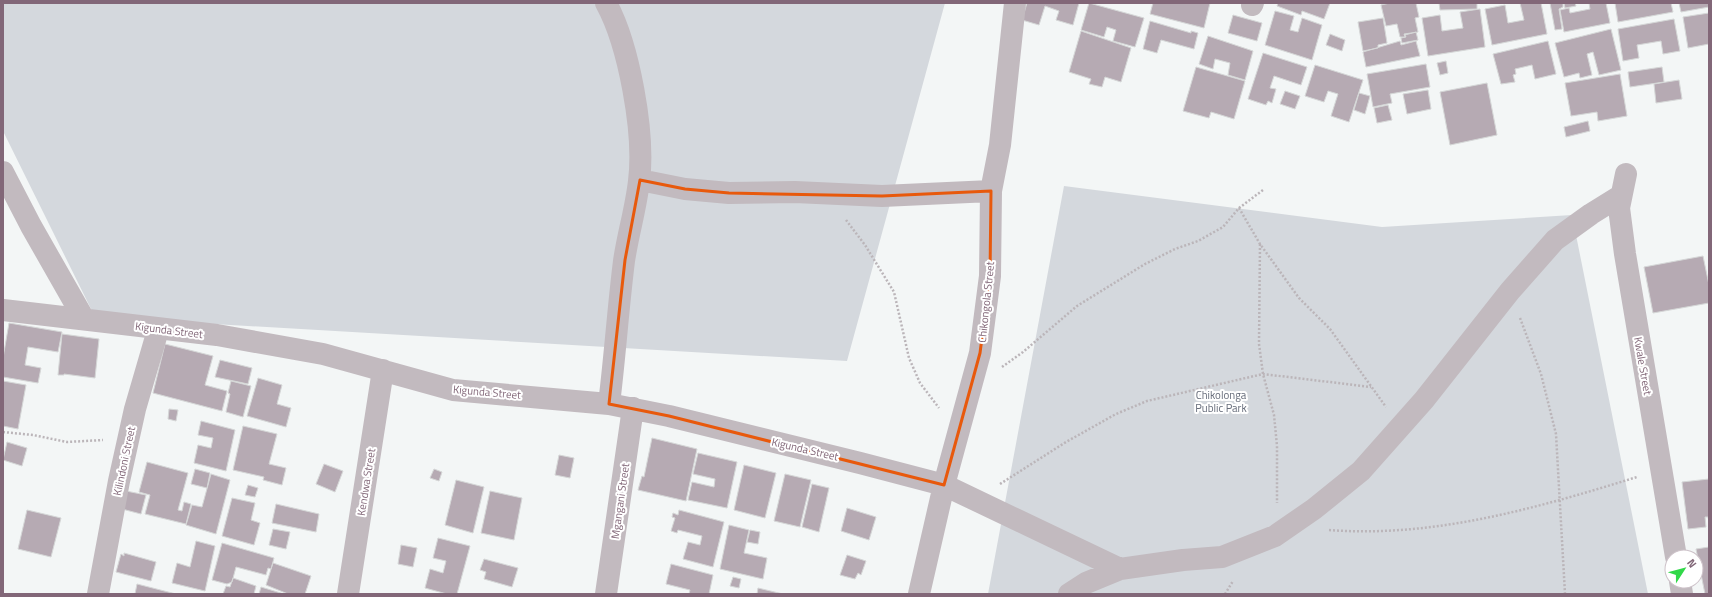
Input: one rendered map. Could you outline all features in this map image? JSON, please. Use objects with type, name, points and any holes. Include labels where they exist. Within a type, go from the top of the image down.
[{"type":"street","points":[[606,3],[612,14],[624,48],[638,116],[640,180],[624,260],[609,404]]},
{"type":"street","name":"Chikongola Street","points":[[919,594],[944,486],[980,353],[990,276],[991,191],[1000,145],[1015,3]]},
{"type":"street","points":[[3,172],[31,226],[84,319]]},
{"type":"street","name":"Kwale Street","points":[[1626,174],[1620,196],[1619,208],[1624,254],[1675,549]]},
{"type":"street","points":[[640,180],[685,189],[729,192],[819,193],[882,196],[991,191]]},
{"type":"street","points":[[1069,594],[1086,583],[1120,570],[1183,560],[1222,557],[1275,536],[1314,509],[1361,471],[1555,240],[1591,214],[1620,196]]},
{"type":"street","name":"Kigunda Street","points":[[3,310],[84,319],[158,330],[217,335],[323,354],[454,390],[609,404],[669,416],[860,463],[944,486],[1120,570]]},
{"type":"street","name":"Kilindoni Street","points":[[98,594],[129,437],[158,330]]},
{"type":"street","name":"Kendwa Street","points":[[348,594],[383,370]]},
{"type":"street","name":"Mgangani Street","points":[[606,594],[633,408]]},
{"type":"path","points":[[970,389],[1023,352],[1077,306],[1146,264],[1175,249],[1198,241],[1223,226],[1239,208],[1263,190]]},
{"type":"path","points":[[819,193],[832,203],[853,228],[884,273],[894,292],[909,358],[920,383],[944,414],[960,429]]},
{"type":"path","points":[[1239,208],[1260,244],[1299,298],[1330,329],[1400,426]]},
{"type":"path","points":[[1260,244],[1259,344],[1263,374],[1274,415],[1277,446],[1278,492],[1275,536]]},
{"type":"path","points":[[1510,292],[1541,374],[1556,434],[1565,594]]},
{"type":"path","points":[[975,500],[1066,442],[1116,414],[1147,401],[1263,374],[1371,386]]},
{"type":"path","points":[[3,432],[33,435],[67,442],[129,437]]},
{"type":"path","points":[[1326,530],[1356,532],[1412,530],[1483,519],[1560,501],[1661,469]]},
{"type":"highlighted area","points":[[640,180],[685,189],[729,193],[882,196],[991,191],[990,276],[980,353],[944,485],[669,416],[609,404],[625,260]]},
{"type":"green space","points":[[3,3],[945,3],[847,361],[95,317],[3,131]]},
{"type":"green space","name":"Chikolonga Public Park","points":[[1064,186],[1382,227],[1572,215],[1648,594],[988,594]]},
{"type":"building","points":[[1027,3],[1079,3],[1073,25],[1056,20],[1059,11],[1045,6],[1039,25],[1022,20]]},
{"type":"building","points":[[1089,3],[1144,18],[1135,47],[1113,41],[1116,30],[1107,27],[1104,37],[1081,30]]},
{"type":"building","points":[[1153,3],[1210,3],[1204,28],[1150,14]]},
{"type":"building","points":[[1278,3],[1330,3],[1324,19],[1302,11],[1301,15],[1277,6]]},
{"type":"building","points":[[1390,3],[1416,3],[1419,17],[1415,18],[1418,32],[1404,34],[1405,37],[1400,37],[1397,24],[1386,26],[1381,5]]},
{"type":"building","points":[[1439,3],[1477,3],[1477,9],[1440,10]]},
{"type":"building","points":[[1520,3],[1541,3],[1547,34],[1492,45],[1485,9],[1505,5],[1508,23],[1524,20]]},
{"type":"building","points":[[1550,3],[1563,3],[1563,7],[1559,9],[1562,29],[1555,30]]},
{"type":"building","points":[[1564,3],[1575,3],[1576,6],[1565,8]]},
{"type":"building","points":[[1589,3],[1606,3],[1610,23],[1564,32],[1560,10],[1569,8],[1570,13],[1590,9]]},
{"type":"building","points":[[1615,3],[1671,3],[1673,12],[1618,22]]},
{"type":"building","points":[[1679,3],[1709,3],[1709,7],[1681,12]]},
{"type":"building","points":[[1480,9],[1485,47],[1428,56],[1422,18],[1440,15],[1442,31],[1463,28],[1460,12]]},
{"type":"building","points":[[1275,11],[1294,16],[1290,30],[1298,32],[1302,18],[1322,25],[1312,60],[1265,45]]},
{"type":"building","points":[[1709,13],[1709,44],[1688,48],[1683,17]]},
{"type":"building","points":[[1233,15],[1262,23],[1257,41],[1228,33]]},
{"type":"building","points":[[1383,18],[1387,43],[1378,45],[1378,48],[1363,51],[1358,22]]},
{"type":"building","points":[[1674,19],[1680,51],[1663,54],[1661,41],[1637,45],[1639,58],[1623,61],[1618,29]]},
{"type":"building","points":[[1150,21],[1191,33],[1191,31],[1198,33],[1194,49],[1161,40],[1157,53],[1143,49]]},
{"type":"building","points":[[1611,29],[1621,70],[1599,75],[1593,52],[1587,54],[1592,75],[1580,78],[1579,73],[1564,77],[1555,43]]},
{"type":"building","points":[[1081,31],[1131,48],[1121,82],[1105,77],[1102,87],[1089,84],[1091,79],[1069,72]]},
{"type":"building","points":[[1416,32],[1418,40],[1402,43],[1401,38],[1406,37],[1405,35]]},
{"type":"building","points":[[1330,34],[1345,40],[1342,51],[1326,45]]},
{"type":"building","points":[[1208,36],[1253,51],[1245,80],[1228,75],[1230,63],[1215,59],[1213,69],[1199,64]]},
{"type":"building","points":[[1400,41],[1401,45],[1416,41],[1420,56],[1366,67],[1363,52]]},
{"type":"building","points":[[1548,41],[1556,74],[1535,79],[1532,65],[1515,69],[1516,74],[1513,75],[1515,82],[1501,84],[1493,54]]},
{"type":"building","points":[[1263,53],[1307,67],[1301,85],[1274,76],[1270,88],[1276,89],[1272,103],[1268,101],[1266,105],[1248,99]]},
{"type":"building","points":[[1446,61],[1448,73],[1440,75],[1437,63]]},
{"type":"building","points":[[1426,64],[1430,87],[1390,94],[1392,103],[1373,107],[1367,74]]},
{"type":"building","points":[[1315,65],[1363,80],[1349,122],[1331,116],[1338,94],[1328,91],[1324,102],[1305,96]]},
{"type":"building","points":[[1196,67],[1245,81],[1234,119],[1211,112],[1209,118],[1183,111]]},
{"type":"building","points":[[1662,67],[1664,82],[1630,87],[1628,72]]},
{"type":"building","points":[[1620,74],[1627,116],[1598,121],[1597,112],[1571,116],[1565,83]]},
{"type":"building","points":[[1679,80],[1682,99],[1656,103],[1654,84]]},
{"type":"building","points":[[1487,83],[1497,135],[1450,145],[1440,92]]},
{"type":"building","points":[[1428,90],[1431,109],[1407,114],[1403,94]]},
{"type":"building","points":[[1285,91],[1300,96],[1295,109],[1280,104]]},
{"type":"building","points":[[1359,93],[1370,96],[1365,114],[1354,110]]},
{"type":"building","points":[[1388,105],[1392,120],[1377,123],[1374,108]]},
{"type":"building","points":[[1588,121],[1590,131],[1566,137],[1564,127]]},
{"type":"building","points":[[1703,256],[1709,285],[1709,303],[1653,313],[1644,267]]},
{"type":"building","points":[[9,323],[62,332],[58,352],[28,347],[25,365],[41,368],[38,383],[3,377],[3,358]]},
{"type":"building","points":[[62,334],[99,339],[95,378],[64,374],[58,375]]},
{"type":"building","points":[[165,344],[213,356],[205,385],[227,391],[222,411],[153,393]]},
{"type":"building","points":[[220,360],[252,368],[248,384],[215,377]]},
{"type":"building","points":[[258,378],[282,385],[277,404],[291,408],[286,427],[247,416]]},
{"type":"building","points":[[3,381],[26,385],[18,429],[3,426]]},
{"type":"building","points":[[231,381],[251,386],[243,417],[226,412]]},
{"type":"building","points":[[169,409],[178,410],[176,421],[168,419]]},
{"type":"building","points":[[201,421],[235,430],[226,471],[194,463],[198,445],[211,448],[213,438],[198,435]]},
{"type":"building","points":[[243,426],[277,434],[269,464],[286,468],[282,485],[263,480],[264,477],[233,470]]},
{"type":"building","points":[[652,438],[697,449],[686,501],[638,490],[642,476],[644,477]]},
{"type":"building","points":[[7,442],[27,448],[22,466],[3,460]]},
{"type":"building","points":[[698,453],[737,462],[727,508],[688,500],[692,482],[714,487],[715,479],[693,474]]},
{"type":"building","points":[[559,455],[574,458],[570,478],[555,475]]},
{"type":"building","points":[[147,462],[188,473],[178,510],[182,511],[184,502],[191,504],[186,524],[145,514],[150,495],[139,492]]},
{"type":"building","points":[[324,464],[343,471],[335,492],[316,484]]},
{"type":"building","points":[[744,465],[776,473],[765,518],[734,510]]},
{"type":"building","points":[[195,469],[210,473],[207,488],[191,484]]},
{"type":"building","points":[[434,469],[442,472],[439,481],[430,478]]},
{"type":"building","points":[[211,474],[230,480],[216,534],[186,525],[192,505],[202,507]]},
{"type":"building","points":[[785,474],[811,480],[800,527],[774,521]]},
{"type":"building","points":[[1709,479],[1709,522],[1708,517],[1705,517],[1706,527],[1688,529],[1682,482]]},
{"type":"building","points":[[456,480],[484,487],[473,533],[445,525]]},
{"type":"building","points":[[812,484],[829,488],[819,532],[802,527]]},
{"type":"building","points":[[248,485],[258,488],[255,497],[245,495]]},
{"type":"building","points":[[126,491],[146,495],[141,514],[122,509]]},
{"type":"building","points":[[490,491],[522,498],[514,540],[481,533]]},
{"type":"building","points":[[232,498],[255,503],[251,520],[260,523],[254,545],[222,536]]},
{"type":"building","points":[[276,504],[319,514],[316,532],[272,523]]},
{"type":"building","points":[[847,508],[876,517],[869,540],[841,531]]},
{"type":"building","points":[[27,510],[61,518],[51,557],[18,549]]},
{"type":"building","points":[[679,510],[724,522],[713,567],[683,559],[688,542],[700,545],[702,536],[678,530],[677,533],[671,531],[675,518],[672,517],[673,513],[678,515]]},
{"type":"building","points":[[729,525],[749,530],[744,553],[767,558],[763,579],[720,569]]},
{"type":"building","points":[[273,529],[290,532],[286,549],[269,545]]},
{"type":"building","points":[[750,530],[760,532],[758,544],[747,542]]},
{"type":"building","points":[[438,538],[470,546],[457,594],[447,594],[425,588],[430,569],[443,573],[446,561],[433,558]]},
{"type":"building","points":[[196,541],[215,546],[205,591],[172,583],[177,563],[190,567]]},
{"type":"building","points":[[222,543],[274,558],[271,569],[268,568],[266,575],[236,567],[232,582],[227,584],[212,580]]},
{"type":"building","points":[[401,545],[417,548],[413,567],[398,564]]},
{"type":"building","points":[[1709,547],[1709,594],[1705,594],[1704,589],[1704,549],[1696,549]]},
{"type":"building","points":[[124,553],[156,562],[151,581],[116,572],[121,554],[124,556]]},
{"type":"building","points":[[847,555],[866,561],[861,575],[858,573],[855,579],[840,575]]},
{"type":"building","points":[[484,559],[518,568],[512,587],[484,579],[486,572],[480,570]]},
{"type":"building","points":[[273,563],[311,576],[305,594],[288,594],[266,585]]},
{"type":"building","points":[[671,564],[713,575],[709,594],[689,594],[690,590],[666,584]]},
{"type":"building","points":[[733,577],[741,579],[739,588],[730,586]]},
{"type":"building","points":[[233,578],[256,586],[254,594],[223,594],[226,586],[230,587]]},
{"type":"building","points":[[137,584],[176,594],[135,594]]},
{"type":"building","points":[[261,587],[284,594],[259,594]]},
{"type":"building","points":[[758,588],[783,594],[757,594]]}]
